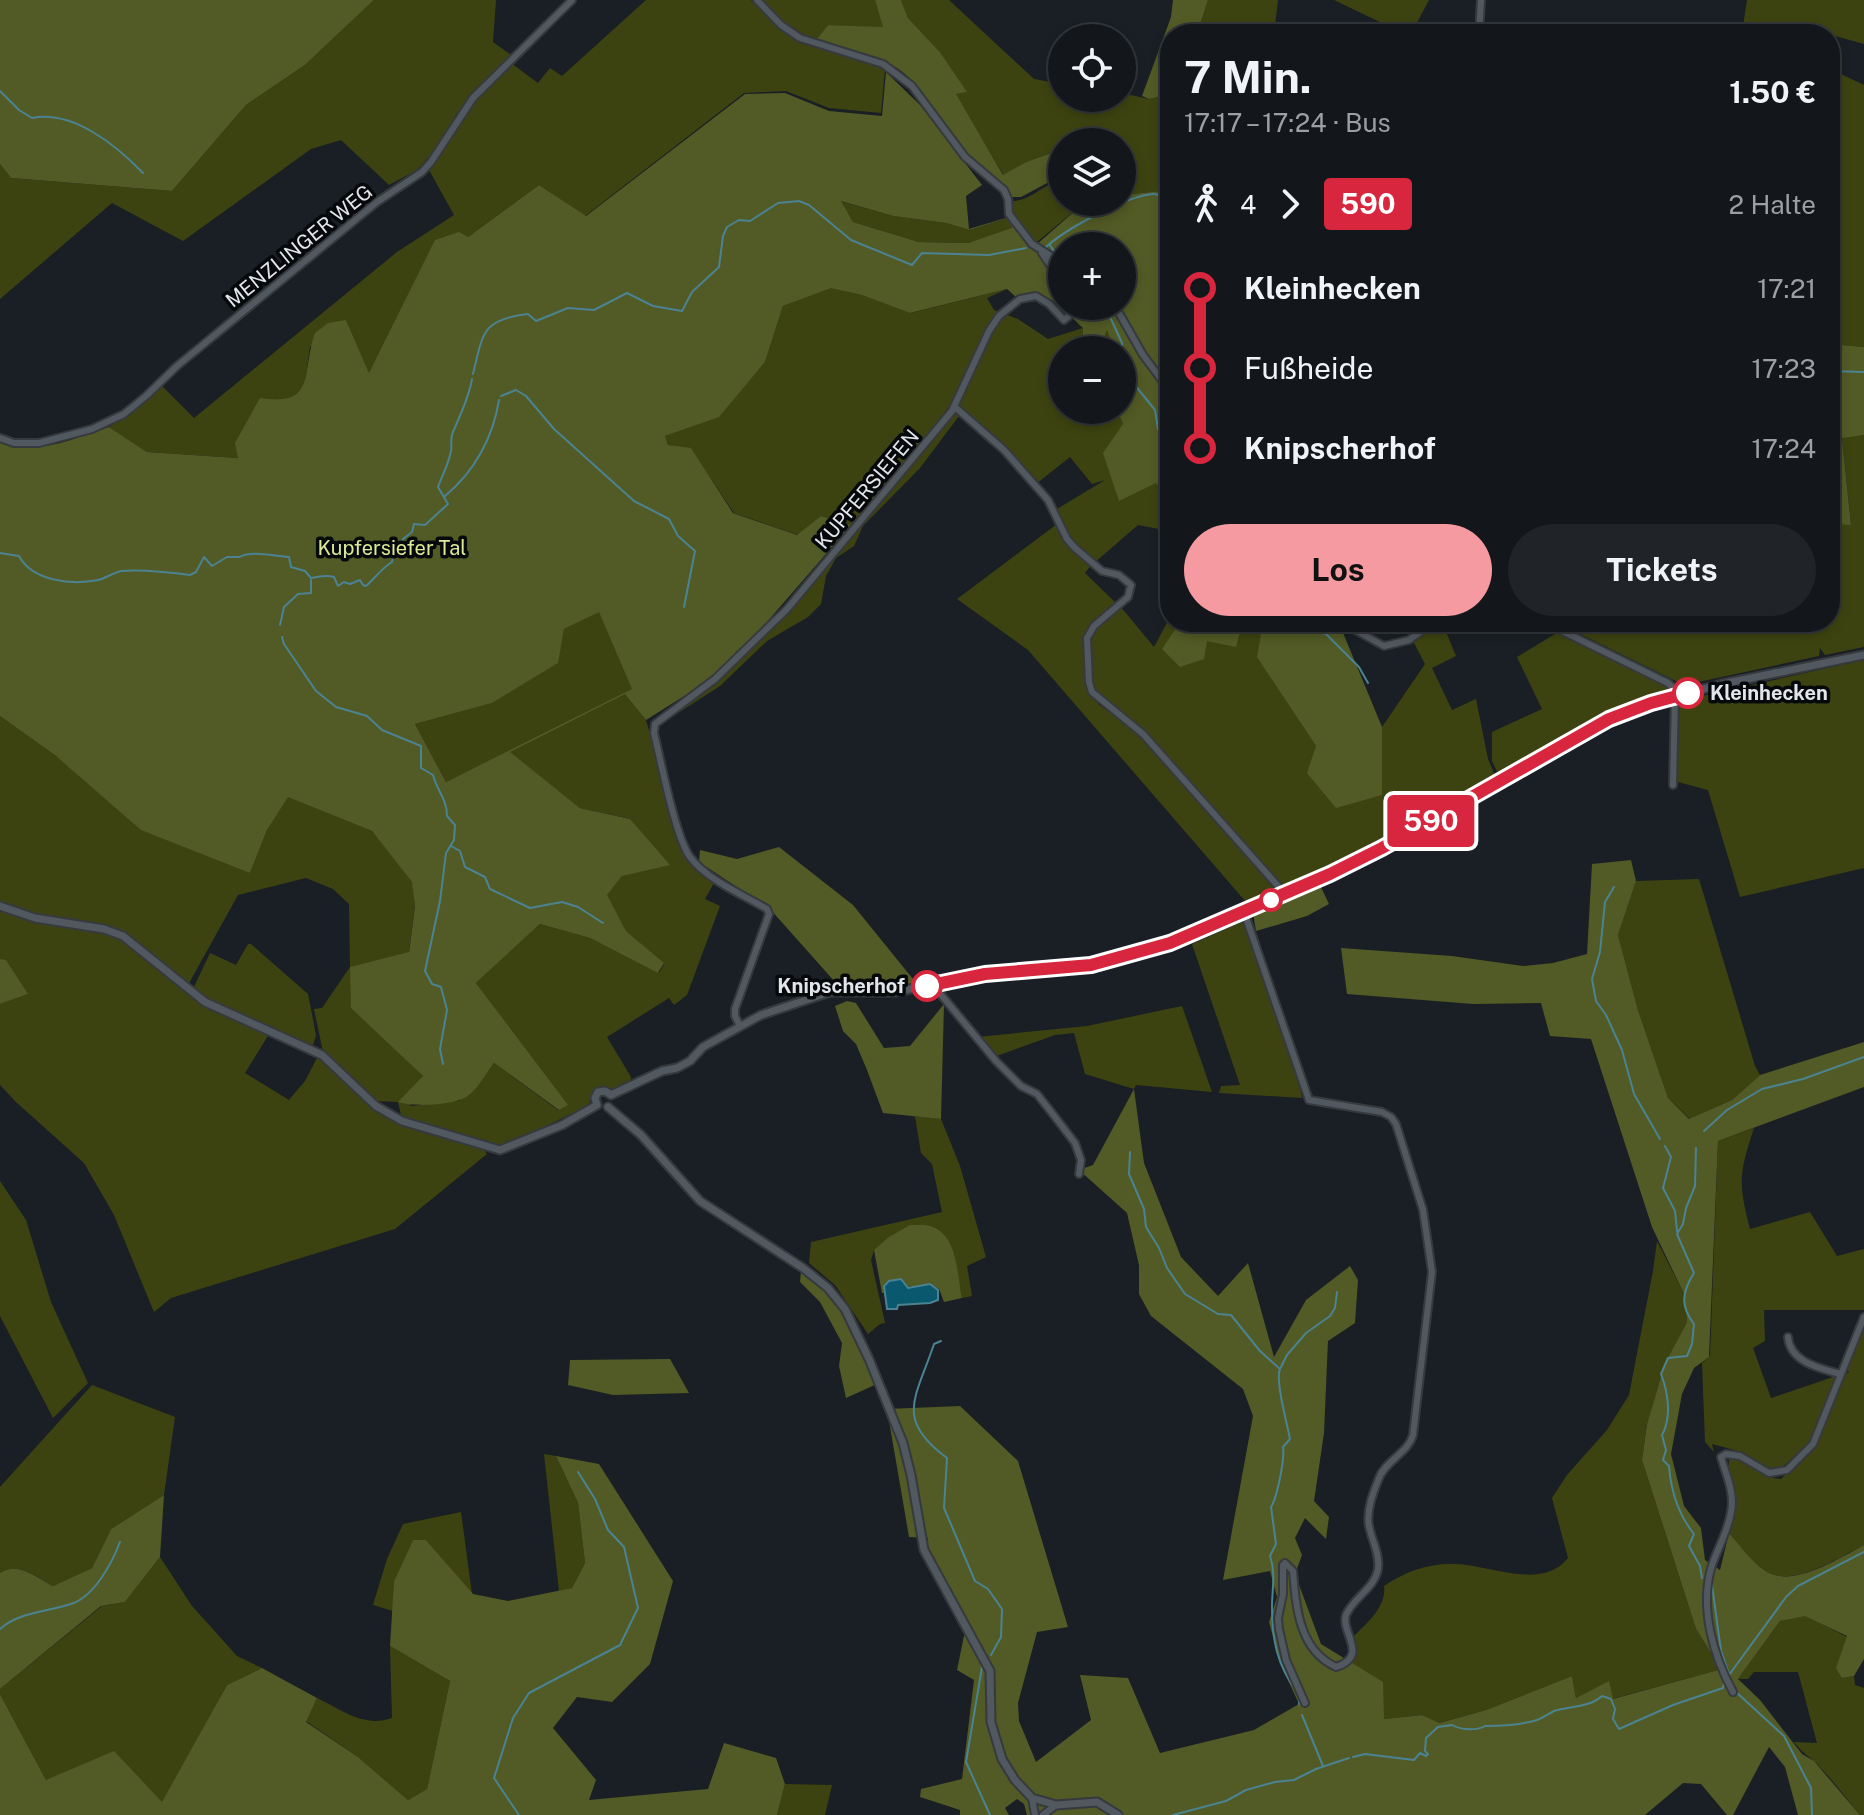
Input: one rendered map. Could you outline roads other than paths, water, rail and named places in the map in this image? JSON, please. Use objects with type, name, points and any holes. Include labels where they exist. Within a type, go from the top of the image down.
[{"type":"street","name":"MENZLINGER WEG","points":[[0,438],[14,443],[39,443],[92,429],[124,414],[189,356],[377,202],[422,172],[473,98],[572,0]]},
{"type":"street","points":[[757,0],[781,25],[800,38],[862,55],[883,64],[912,86],[965,157],[1004,190],[1009,214],[1048,262]]},
{"type":"street","points":[[1480,24],[1481,0]]},
{"type":"street","points":[[1042,253],[1048,256]]},
{"type":"street","name":"KUPFERSIEFEN","points":[[740,1026],[735,1009],[769,914],[767,909],[694,862],[686,850],[654,733],[655,724],[715,679],[768,629],[891,487],[955,407],[989,331],[1007,308],[1020,299],[1036,296],[1048,303]]},
{"type":"street","points":[[1123,320],[1160,378]]},
{"type":"street","points":[[955,407],[1004,450],[1048,500],[1063,532],[1075,548],[1102,571],[1119,575],[1131,585],[1128,597],[1094,626],[1087,638],[1092,692],[1143,734],[1285,894]]},
{"type":"street","points":[[1359,632],[1384,646],[1409,640],[1420,632]]},
{"type":"street","points":[[1564,632],[1668,683],[1677,698],[1673,785]]},
{"type":"street","points":[[611,1095],[662,1071],[677,1068],[690,1061],[703,1047],[761,1015],[822,994],[840,991],[895,992],[985,974],[1066,968],[1115,960],[1170,943],[1285,894],[1407,835],[1609,719],[1791,669],[1864,655]]},
{"type":"street","points":[[0,906],[35,918],[104,929],[123,936],[205,1002],[316,1051],[380,1109],[402,1121],[500,1150],[562,1125],[597,1105]]},
{"type":"street","points":[[1244,912],[1309,1100],[1371,1109],[1391,1117],[1396,1124],[1423,1210],[1432,1284],[1413,1435],[1409,1445],[1388,1462],[1382,1472],[1368,1511],[1368,1525],[1378,1554],[1378,1572],[1346,1616],[1345,1626],[1352,1638],[1351,1655],[1344,1665],[1336,1667],[1323,1662],[1308,1644],[1293,1571],[1290,1565],[1283,1565],[1279,1629],[1286,1660],[1305,1703]]},
{"type":"street","points":[[933,985],[996,1061],[1046,1105],[1075,1143],[1081,1160],[1079,1174]]},
{"type":"street","points":[[605,1091],[611,1095],[612,1102],[608,1107],[597,1105],[595,1098],[598,1092],[605,1091]]},
{"type":"street","points":[[608,1107],[641,1135],[700,1201],[803,1268],[828,1288],[845,1309],[903,1443],[924,1550],[990,1671],[991,1722],[998,1749],[1015,1780],[1032,1798],[1056,1805],[1097,1802],[1118,1815]]},
{"type":"street","points":[[1733,1692],[1723,1674],[1711,1635],[1708,1611],[1707,1585],[1732,1511],[1731,1489],[1721,1457],[1726,1454],[1740,1456],[1769,1473],[1787,1470],[1813,1444],[1864,1317]]},
{"type":"street","points":[[1788,1337],[1791,1348],[1803,1362],[1840,1374]]},
{"type":"street","points":[[1032,1798],[1035,1815]]},
{"type":"street","points":[[1043,1815],[1056,1805]]},
{"type":"water","points":[[901,1279],[908,1288],[930,1284],[938,1290],[938,1300],[887,1309],[884,1286],[889,1281]]},
{"type":"waterway","points":[[0,91],[32,118],[63,119],[93,132],[120,151],[143,173]]},
{"type":"waterway","points":[[1046,247],[1112,207],[1141,196],[1160,195]]},
{"type":"waterway","points":[[473,374],[487,330],[493,324],[513,316],[528,314],[536,321],[568,308],[594,310],[627,293],[653,306],[682,311],[692,292],[719,267],[727,227],[739,220],[750,221],[778,203],[799,201],[809,205],[851,240],[912,265],[922,253],[989,255],[1026,248]]},
{"type":"waterway","points":[[1111,320],[1119,336]]},
{"type":"waterway","points":[[1840,371],[1864,372]]},
{"type":"waterway","points":[[0,553],[19,556],[25,565],[54,580],[77,582],[98,580],[121,571],[190,575],[196,572],[204,557],[212,566],[227,557],[263,554],[289,557],[291,567],[305,571],[311,578],[334,577],[338,586],[360,580],[366,586],[392,562],[414,524],[425,525],[448,504],[438,487],[450,456],[452,434],[467,400],[472,379]]},
{"type":"waterway","points":[[1136,386],[1155,410],[1160,433]]},
{"type":"waterway","points":[[501,396],[516,390],[526,396],[554,429],[634,501],[669,519],[678,536],[695,551],[684,607]]},
{"type":"waterway","points":[[445,496],[465,476],[481,453],[499,400]]},
{"type":"waterway","points":[[280,625],[284,607],[298,594],[311,593],[311,580]]},
{"type":"waterway","points":[[1322,632],[1359,667],[1368,683]]},
{"type":"waterway","points":[[282,637],[316,691],[336,707],[367,716],[382,730],[421,746],[421,768],[433,775],[447,816],[455,825],[454,840],[446,853],[440,901],[425,971],[432,984],[441,987],[447,1010],[440,1049],[443,1064]]},
{"type":"waterway","points":[[451,846],[460,851],[465,867],[485,877],[490,889],[530,908],[562,902],[578,907],[603,923]]},
{"type":"waterway","points":[[1614,887],[1605,902],[1600,952],[1592,979],[1596,1001],[1622,1050],[1634,1094],[1660,1139]]},
{"type":"waterway","points":[[1704,1131],[1727,1110],[1762,1089],[1803,1079],[1864,1057]]},
{"type":"waterway","points":[[1665,1146],[1671,1157],[1663,1188],[1675,1211],[1677,1231]]},
{"type":"waterway","points":[[1696,1148],[1695,1186],[1677,1234],[1694,1273],[1684,1299],[1686,1311],[1694,1324],[1692,1344],[1687,1356],[1668,1358],[1661,1374],[1668,1404],[1662,1435],[1666,1450],[1663,1460],[1669,1466],[1680,1511],[1694,1534],[1689,1546],[1700,1566],[1702,1578]]},
{"type":"waterway","points":[[1130,1152],[1129,1174],[1144,1209],[1146,1227],[1167,1268],[1185,1294],[1218,1314],[1231,1315],[1260,1351],[1280,1369],[1280,1392],[1290,1439],[1283,1447],[1280,1478],[1271,1507],[1276,1544],[1270,1556],[1272,1619],[1280,1661],[1296,1690]]},
{"type":"waterway","points":[[1281,1367],[1306,1333],[1330,1316],[1335,1308],[1337,1292]]},
{"type":"waterway","points":[[941,1341],[934,1344],[921,1379],[914,1407],[915,1419],[930,1444],[947,1458],[944,1508],[975,1581],[988,1589],[1002,1609],[1001,1637],[991,1655]]},
{"type":"waterway","points":[[519,1815],[494,1778],[513,1718],[529,1693],[620,1645],[638,1608],[624,1547],[608,1530],[595,1499],[578,1472]]},
{"type":"waterway","points":[[0,1629],[24,1616],[79,1600],[95,1587],[120,1542]]},
{"type":"waterway","points":[[1729,1675],[1786,1597],[1798,1586],[1864,1552]]},
{"type":"waterway","points":[[1712,1585],[1721,1651],[1729,1674]]},
{"type":"waterway","points":[[982,1667],[966,1762],[990,1815]]},
{"type":"waterway","points":[[1353,1757],[1365,1754],[1414,1760],[1420,1753],[1428,1754],[1425,1751],[1426,1738],[1438,1727],[1452,1725],[1473,1729],[1524,1723],[1554,1711],[1591,1703],[1602,1696],[1611,1699],[1615,1709],[1613,1719],[1619,1729],[1673,1705],[1723,1688],[1725,1680]]},
{"type":"waterway","points":[[1736,1692],[1784,1736],[1811,1788],[1812,1815]]},
{"type":"waterway","points":[[1299,1704],[1300,1696]]},
{"type":"waterway","points":[[1302,1715],[1323,1766]]},
{"type":"waterway","points":[[1173,1815],[1226,1801],[1246,1790],[1294,1780],[1349,1758]]},
{"type":"place","name":"Kleinhecken","points":[[1688,693]]},
{"type":"place","name":"Knipscherhof","points":[[927,986]]},
{"type":"park label","name":"Kupfersiefer Tal","points":[[392,548]]}]
